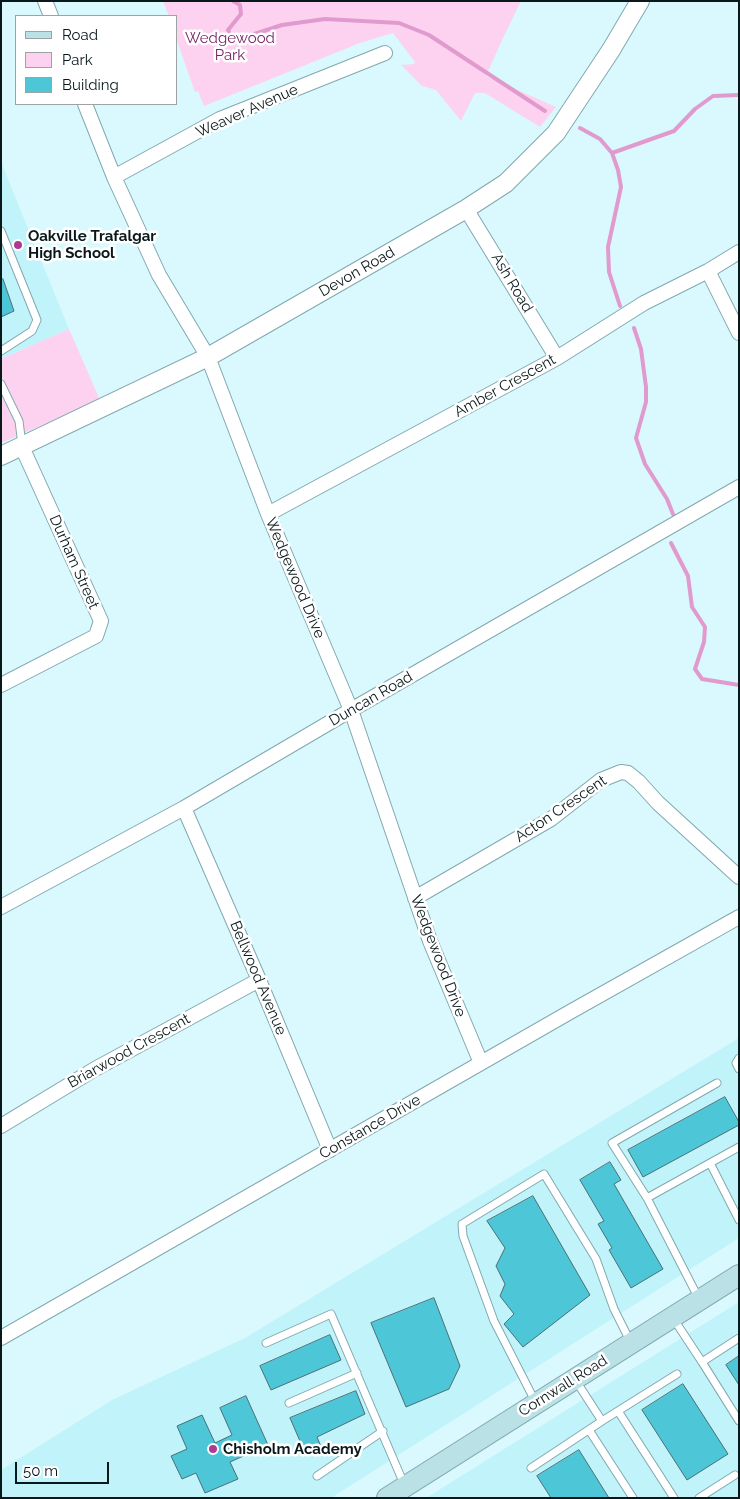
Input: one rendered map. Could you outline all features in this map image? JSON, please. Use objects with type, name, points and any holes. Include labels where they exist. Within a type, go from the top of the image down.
[{"type":"main road","name":"Cornwall Road","points":[[387,1498],[739,1275]]},
{"type":"street","points":[[45,1],[51,15]]},
{"type":"street","name":"Devon Road","points":[[1,456],[208,357],[466,209],[506,183],[556,134],[611,50],[640,1]]},
{"type":"street","name":"Weaver Avenue","points":[[114,177],[220,119],[385,53]]},
{"type":"street","name":"Wedgewood Drive","points":[[85,105],[114,177],[159,275],[208,357],[268,514],[351,710],[430,941],[480,1063]]},
{"type":"street","name":"Ash Road","points":[[466,209],[557,358]]},
{"type":"street","name":"Amber Crescent","points":[[268,514],[557,358],[644,303],[708,271],[739,252]]},
{"type":"street","points":[[708,271],[739,332]]},
{"type":"street","name":"Durham Street","points":[[1,685],[96,636],[101,621],[22,447]]},
{"type":"street","name":"Duncan Road","points":[[1,907],[184,808],[739,487]]},
{"type":"street","name":"Acton Crescent","points":[[415,898],[551,820],[601,780],[622,772],[628,773],[639,782],[658,803],[739,878]]},
{"type":"street","name":"Bellwood Avenue","points":[[184,808],[330,1150]]},
{"type":"street","name":"Constance Drive","points":[[1,1338],[480,1063],[739,917]]},
{"type":"street","name":"Briarwood Crescent","points":[[1,1126],[95,1069],[259,980]]},
{"type":"lane","points":[[1,231],[37,320],[32,332],[1,351]]},
{"type":"lane","points":[[1,384],[19,422],[22,447]]},
{"type":"lane","points":[[739,1058],[736,1063],[739,1069]]},
{"type":"lane","points":[[699,1300],[647,1198],[612,1143],[718,1083]]},
{"type":"lane","points":[[647,1198],[739,1147]]},
{"type":"lane","points":[[710,1163],[739,1220]]},
{"type":"lane","points":[[536,1403],[494,1321],[463,1236],[462,1224],[544,1174],[596,1258],[614,1310],[631,1343]]},
{"type":"lane","points":[[266,1343],[331,1314],[383,1431],[405,1486]]},
{"type":"lane","points":[[672,1317],[739,1421]]},
{"type":"lane","points":[[702,1362],[739,1338]]},
{"type":"lane","points":[[289,1403],[357,1373]]},
{"type":"lane","points":[[531,1468],[677,1374]]},
{"type":"lane","points":[[574,1379],[602,1421]]},
{"type":"lane","points":[[618,1411],[674,1498]]},
{"type":"lane","points":[[589,1430],[632,1498]]},
{"type":"lane","points":[[317,1476],[383,1431]]},
{"type":"lane","points":[[699,1498],[735,1475]]},
{"type":"shaded area","name":"Oakville Trafalgar High School","points":[[1,162],[69,329],[1,359]]},
{"type":"shaded area","points":[[739,1038],[739,1238],[331,1498],[1,1498],[1,1470],[112,1400],[245,1338]]},
{"type":"shaded area","points":[[739,1302],[739,1498],[426,1498]]},
{"type":"green space","name":"Wedgewood Park","points":[[163,1],[521,1],[486,76],[556,107],[540,127],[485,93],[475,93],[461,121],[436,90],[422,86],[401,65],[414,64],[415,62],[393,33],[360,43],[204,106],[198,91],[195,92],[178,44],[178,15],[169,15]]},
{"type":"green space","points":[[69,329],[100,400],[1,443],[1,359]]},
{"type":"building","points":[[3,279],[14,311],[1,317],[1,280]]},
{"type":"building","points":[[725,1097],[739,1125],[643,1177],[628,1150]]},
{"type":"building","points":[[610,1162],[621,1180],[614,1184],[663,1269],[631,1288],[609,1250],[612,1248],[598,1224],[604,1221],[580,1180]]},
{"type":"building","points":[[533,1196],[590,1295],[523,1347],[504,1324],[514,1314],[500,1296],[505,1284],[496,1266],[505,1248],[487,1221]]},
{"type":"building","points":[[434,1298],[460,1366],[449,1389],[406,1407],[371,1323]]},
{"type":"building","points":[[330,1335],[341,1360],[271,1390],[260,1366]]},
{"type":"building","points":[[739,1356],[739,1385],[726,1365]]},
{"type":"building","points":[[683,1384],[728,1454],[687,1480],[642,1410]]},
{"type":"building","points":[[356,1391],[365,1414],[317,1437],[322,1449],[306,1455],[290,1418]]},
{"type":"building","points":[[246,1396],[268,1445],[230,1462],[238,1479],[205,1493],[196,1473],[182,1479],[171,1456],[187,1449],[177,1426],[202,1415],[215,1443],[232,1435],[220,1408]]},
{"type":"building","points":[[579,1450],[609,1498],[551,1498],[537,1476]]},
{"type":"waterway","points":[[233,1],[240,5],[241,14],[228,30],[233,41],[282,25],[325,19],[399,23],[429,35],[545,111]]},
{"type":"waterway","points":[[612,153],[674,131],[695,109],[713,96],[739,95]]},
{"type":"waterway","points":[[580,128],[600,139],[612,153],[618,170],[621,187],[608,247],[609,272],[620,306]]},
{"type":"waterway","points":[[634,328],[641,349],[646,387],[646,402],[636,438],[645,464],[667,499],[673,514]]},
{"type":"waterway","points":[[671,543],[688,576],[692,607],[705,627],[704,642],[695,669],[702,679],[739,685]]},
{"type":"place","name":"Oakville Trafalgar High School","points":[[18,245]]},
{"type":"place","name":"Chisholm Academy","points":[[213,1449]]}]
